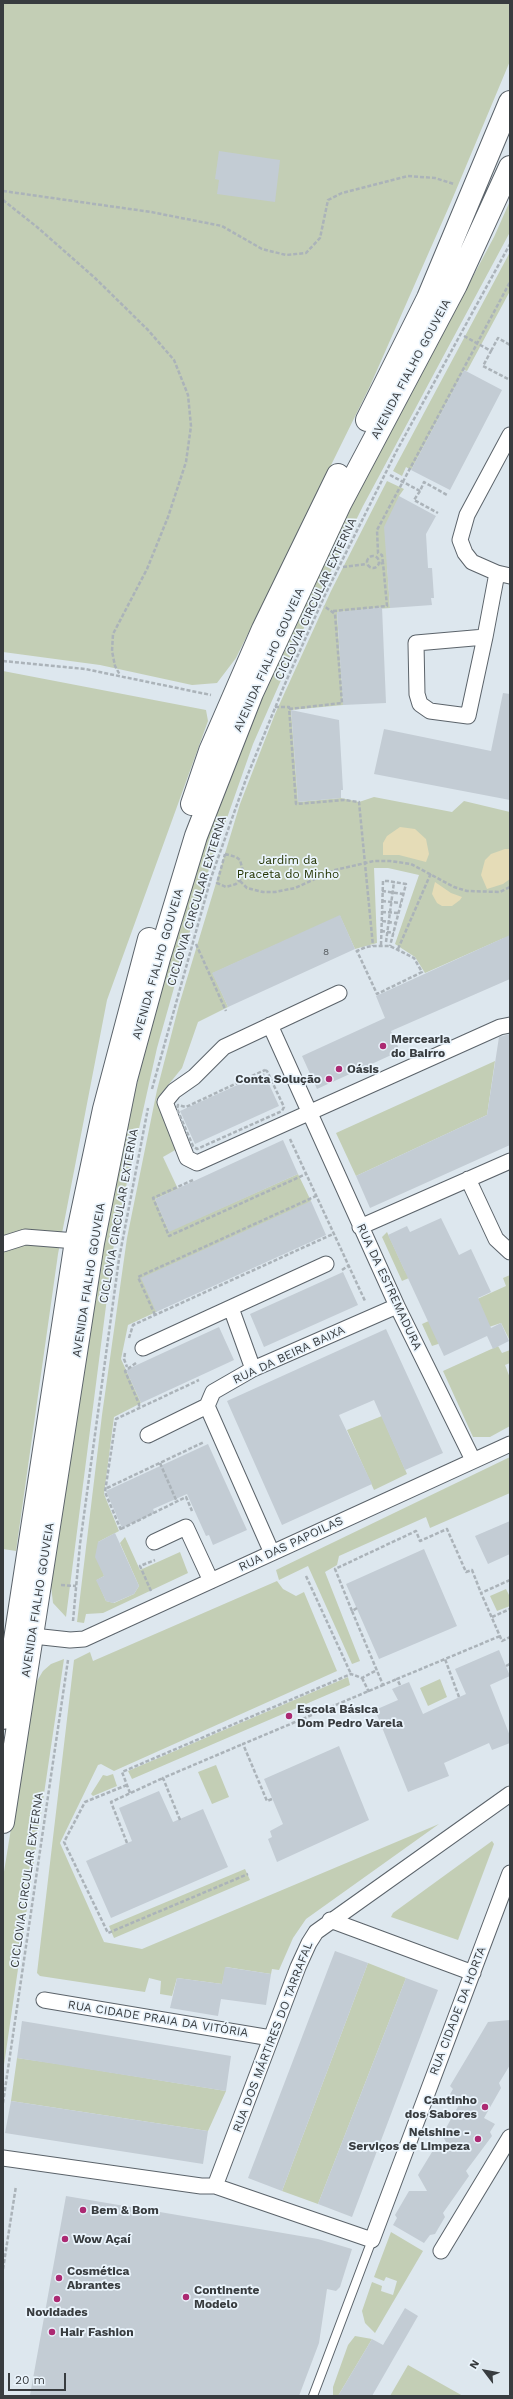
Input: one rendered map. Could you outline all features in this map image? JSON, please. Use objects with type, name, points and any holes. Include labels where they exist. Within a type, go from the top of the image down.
[{"type":"main road","name":"AVENIDA FIALHO GOUVEIA","points":[[3,1822],[24,1635],[76,1241],[104,1109],[136,981],[173,858],[210,751],[232,699],[263,629],[323,504],[377,402],[428,298],[510,102]]},
{"type":"main road","name":"AVENIDA FIALHO GOUVEIA","points":[[3,1718],[24,1635],[93,1243],[126,1079],[159,958],[196,836],[252,693],[340,504],[456,285],[510,168]]},
{"type":"street","points":[[484,638],[416,642],[417,694],[420,704],[430,711],[468,716],[484,638],[503,575],[472,562],[465,553],[460,540],[467,515],[510,435]]},
{"type":"street","points":[[339,993],[224,1047],[194,1077],[174,1090],[165,1102],[187,1158],[197,1163],[500,1027],[510,1025]]},
{"type":"street","name":"RUA DA ESTREMADURA","points":[[270,1025],[360,1227],[473,1460]]},
{"type":"street","points":[[360,1227],[510,1161]]},
{"type":"street","points":[[468,1179],[496,1239],[510,1252]]},
{"type":"street","points":[[3,1244],[25,1237],[76,1241]]},
{"type":"street","points":[[142,1354],[231,1308],[330,1269]]},
{"type":"street","name":"RUA DA BEIRA BAIXA","points":[[207,1406],[213,1392],[253,1369],[397,1306]]},
{"type":"street","points":[[231,1308],[253,1369]]},
{"type":"street","points":[[148,1435],[207,1406],[272,1553]]},
{"type":"street","name":"RUA DAS PAPOILAS","points":[[24,1635],[70,1640],[84,1639],[510,1444]]},
{"type":"street","points":[[154,1542],[186,1527],[211,1581]]},
{"type":"street","name":"RUA DOS MÁRTIRES DO TARRAFAL","points":[[215,2186],[309,1943],[321,1926],[510,1794]]},
{"type":"street","name":"RUA CIDADE DA HORTA","points":[[372,2240],[510,1873]]},
{"type":"street","points":[[330,1920],[473,1973]]},
{"type":"street","name":"RUA CIDADE PRAIA DA VITÓRIA","points":[[44,2000],[271,2038]]},
{"type":"street","points":[[441,2252],[509,2140]]},
{"type":"street","points":[[3,2158],[201,2186],[215,2186],[372,2240]]},
{"type":"lane","points":[[313,2396],[372,2240]]},
{"type":"path","points":[[3,191],[151,212],[222,226],[262,249],[286,255],[306,253],[320,238],[328,200],[342,193],[408,176],[435,178],[473,193]]},
{"type":"path","points":[[3,200],[72,258],[148,330],[174,360],[188,395],[191,426],[186,462],[168,517],[147,569],[113,634],[112,651],[115,666],[120,675]]},
{"type":"path","name":"CICLOVIA CIRCULAR EXTERNA","points":[[152,1090],[211,878],[246,778],[276,707],[324,595],[396,452],[510,244]]},
{"type":"path","points":[[324,606],[333,611],[387,606],[382,555],[378,553],[377,530],[510,282]]},
{"type":"path","points":[[464,336],[491,351]]},
{"type":"path","points":[[508,379],[483,366],[498,338],[510,345]]},
{"type":"path","points":[[390,475],[420,491]]},
{"type":"path","points":[[438,513],[414,500],[424,482],[447,495]]},
{"type":"path","points":[[367,564],[367,559],[378,553]]},
{"type":"path","points":[[375,556],[379,564]]},
{"type":"path","points":[[343,567],[367,564],[373,569],[379,564],[383,564]]},
{"type":"path","points":[[276,707],[288,707],[289,709],[342,703],[335,614],[333,611]]},
{"type":"path","points":[[3,661],[85,669],[232,699]]},
{"type":"path","points":[[289,709],[296,804],[344,800],[359,802],[367,863],[373,946]]},
{"type":"path","points":[[225,854],[236,857],[240,860],[243,871],[240,881],[226,887],[217,883],[225,854]]},
{"type":"path","points":[[240,881],[247,888],[263,892],[275,892],[295,888],[335,870],[367,863],[390,861],[411,864],[431,873],[454,887],[468,891],[500,892],[510,887]]},
{"type":"path","points":[[398,949],[431,873]]},
{"type":"path","points":[[381,945],[383,881],[406,884],[391,944]]},
{"type":"path","points":[[386,942],[394,882]]},
{"type":"path","points":[[382,891],[403,894]]},
{"type":"path","points":[[382,901],[401,904]]},
{"type":"path","points":[[382,912],[390,911],[399,913]]},
{"type":"path","points":[[382,921],[396,923]]},
{"type":"path","points":[[381,931],[394,933]]},
{"type":"path","points":[[381,940],[391,944],[414,958],[422,972],[376,994],[357,952],[373,946],[391,944]]},
{"type":"path","points":[[196,944],[226,1011]]},
{"type":"path","points":[[265,1070],[267,1071],[284,1107],[282,1111],[197,1149],[193,1146],[177,1109],[178,1105],[186,1107],[265,1070]]},
{"type":"path","name":"CICLOVIA CIRCULAR EXTERNA","points":[[73,1619],[76,1586],[118,1267],[148,1106]]},
{"type":"path","points":[[286,1137],[289,1137],[365,1302],[364,1307]]},
{"type":"path","points":[[199,1177],[153,1198],[169,1236],[306,1174]]},
{"type":"path","points":[[155,1315],[138,1277],[316,1196]]},
{"type":"path","points":[[128,1340],[133,1324],[333,1234]]},
{"type":"path","points":[[330,1269],[348,1266]]},
{"type":"path","points":[[127,1346],[124,1359],[127,1367],[125,1370],[139,1404],[139,1408]]},
{"type":"path","points":[[127,1367],[142,1354]]},
{"type":"path","points":[[195,1517],[186,1497],[121,1530],[105,1492],[116,1419],[206,1377]]},
{"type":"path","points":[[106,1488],[205,1441],[210,1443]]},
{"type":"path","points":[[160,1463],[177,1502]]},
{"type":"path","points":[[383,1685],[335,1569],[416,1531],[420,1541],[447,1529],[466,1572],[472,1570],[502,1640],[510,1637]]},
{"type":"path","points":[[151,1591],[140,1566],[162,1557]]},
{"type":"path","points":[[306,1576],[351,1674]]},
{"type":"path","points":[[481,1593],[510,1581]]},
{"type":"path","points":[[57,1585],[76,1586]]},
{"type":"path","points":[[145,1596],[158,1590]]},
{"type":"path","points":[[352,1611],[357,1608]]},
{"type":"path","points":[[492,1617],[510,1609]]},
{"type":"path","points":[[127,1843],[111,1802],[163,1778],[500,1636]]},
{"type":"path","points":[[445,1659],[459,1697]]},
{"type":"path","name":"CICLOVIA CIRCULAR EXTERNA","points":[[3,2103],[68,1660]]},
{"type":"path","points":[[506,1666],[510,1664]]},
{"type":"path","points":[[362,1678],[377,1670]]},
{"type":"path","points":[[130,1793],[122,1772],[351,1674],[362,1678],[369,1692]]},
{"type":"path","points":[[397,1679],[400,1685]]},
{"type":"path","points":[[243,1744],[267,1801],[272,1799]]},
{"type":"path","points":[[163,1778],[180,1820]]},
{"type":"path","points":[[126,1785],[85,1802],[64,1842],[108,1933],[248,1874]]},
{"type":"path","points":[[3,2269],[16,2186]]},
{"type":"green space","points":[[3,3],[510,3],[510,61],[451,202],[370,386],[236,658],[217,683],[192,685],[100,665],[3,652]]},
{"type":"green space","points":[[510,201],[510,232],[363,506],[314,605],[253,744],[201,892],[157,1048],[115,1236],[66,1617],[53,1603],[51,1586],[115,1175],[158,996],[216,808],[271,672],[349,508],[494,237]]},
{"type":"green space","points":[[510,252],[510,291],[467,371],[464,370],[411,470],[406,467],[402,476],[393,471]]},
{"type":"green space","name":"Jardim da Praceta do Minho","points":[[387,481],[404,489],[399,496],[387,562],[390,608],[337,612],[343,705],[291,710],[298,802],[341,798],[359,802],[374,797],[452,812],[464,801],[510,812],[510,939],[504,938],[425,973],[415,957],[395,944],[419,875],[388,868],[374,868],[377,943],[355,949],[340,916],[213,973],[228,1007],[198,1022],[182,1068],[156,1100],[177,1149],[163,1157],[178,1189],[155,1199],[169,1231],[298,1174],[311,1201],[156,1312],[128,1325],[121,1359],[141,1403],[114,1417],[104,1494],[119,1531],[98,1542],[104,1576],[97,1580],[106,1601],[114,1603],[134,1594],[139,1586],[120,1543],[125,1537],[140,1570],[180,1552],[188,1573],[103,1613],[86,1614],[84,1623],[77,1622],[102,1415],[127,1238],[157,1090],[179,1005],[240,804],[275,714],[331,591]]},
{"type":"green space","points":[[3,671],[206,710],[208,721],[107,1000],[58,1254],[16,1551],[3,1549]]},
{"type":"green space","points":[[495,1061],[487,1115],[356,1176],[336,1133]]},
{"type":"green space","points":[[387,1232],[405,1271],[439,1265],[402,1281],[382,1237]]},
{"type":"green space","points":[[510,1275],[510,1341],[501,1323],[432,1346],[422,1324],[506,1286],[503,1278]]},
{"type":"green space","points":[[498,1346],[502,1353],[510,1350],[510,1363],[505,1365],[510,1378],[510,1426],[490,1437],[473,1437],[443,1371]]},
{"type":"green space","points":[[382,1416],[407,1474],[374,1490],[347,1430]]},
{"type":"green space","points":[[510,1457],[510,1493],[430,1528],[426,1517],[339,1556],[337,1565],[325,1572],[360,1661],[352,1664],[308,1566],[279,1580],[276,1570]]},
{"type":"green space","points":[[277,1581],[283,1589],[296,1596],[304,1592],[337,1671],[114,1771],[101,1764],[98,1765],[60,1843],[104,1942],[142,1949],[439,1824],[306,1919],[293,1938],[279,1970],[272,1969],[271,1974],[226,1967],[222,1984],[177,1978],[172,1996],[160,1994],[161,1981],[149,1978],[145,1992],[40,1976],[37,1973],[74,1660],[90,1652],[93,1661]]},
{"type":"green space","points":[[506,1589],[510,1597],[510,1606],[497,1611],[490,1596]]},
{"type":"green space","points":[[64,1659],[3,2072],[3,1878],[34,1686],[43,1671],[51,1664]]},
{"type":"green space","points":[[348,1677],[350,1685],[132,1779],[128,1771]]},
{"type":"green space","points":[[440,1679],[447,1697],[428,1706],[420,1688]]},
{"type":"green space","points":[[216,1765],[229,1797],[212,1804],[198,1772]]},
{"type":"green space","points":[[113,1774],[117,1786],[93,1796],[91,1794],[103,1775],[107,1776]]},
{"type":"green space","points":[[492,1841],[494,1844],[458,1940],[391,1917],[393,1913]]},
{"type":"green space","points":[[245,1869],[250,1880],[114,1938],[109,1926]]},
{"type":"green space","points":[[368,1963],[406,1978],[318,2204],[282,2191]]},
{"type":"green space","points":[[17,2058],[226,2091],[208,2131],[11,2101]]},
{"type":"green space","points":[[391,2232],[423,2251],[375,2333],[365,2323],[362,2311],[372,2282],[382,2286],[381,2291],[393,2295],[397,2281],[386,2277],[384,2281],[374,2277]]},
{"type":"green space","points":[[355,2336],[372,2339],[338,2396],[333,2396],[333,2387],[348,2345]]},
{"type":"green space","points":[[408,2365],[463,2396],[390,2396]]},
{"type":"sand","points":[[400,827],[415,829],[426,839],[429,854],[426,862],[399,855],[383,855],[383,843],[387,836]]},
{"type":"sand","points":[[505,849],[510,849],[510,879],[503,884],[487,889],[481,875],[485,860],[491,854]]},
{"type":"sand","points":[[435,882],[451,893],[462,897],[452,906],[442,906],[437,903],[432,894]]},
{"type":"building","points":[[219,151],[280,160],[275,202],[217,194],[219,180],[215,179]]},
{"type":"building","points":[[464,370],[502,390],[450,490],[411,470]]},
{"type":"building","points":[[399,496],[436,516],[426,534],[428,568],[432,568],[434,598],[431,598],[432,605],[390,608],[384,527]]},
{"type":"building","points":[[382,607],[386,703],[343,705],[337,612]]},
{"type":"building","points":[[503,693],[510,694],[510,800],[374,774],[384,729],[491,751]]},
{"type":"building","points":[[291,710],[339,720],[343,790],[341,790],[341,798],[298,802]]},
{"type":"building","points":[[340,915],[355,949],[228,1007],[212,973]]},
{"type":"building","points":[[510,935],[510,979],[391,1031],[400,1051],[317,1089],[302,1056],[385,1018],[376,996]]},
{"type":"building","points":[[510,1034],[510,1145],[370,1208],[356,1176],[487,1115],[499,1037]]},
{"type":"building","points":[[264,1073],[279,1106],[195,1144],[180,1111]]},
{"type":"building","points":[[283,1140],[298,1174],[169,1232],[155,1199]]},
{"type":"building","points":[[311,1201],[326,1235],[156,1312],[141,1278]]},
{"type":"building","points":[[441,1218],[459,1255],[471,1249],[491,1292],[478,1298],[491,1328],[501,1323],[509,1341],[493,1349],[487,1336],[444,1356],[388,1235],[407,1226],[410,1232]]},
{"type":"building","points":[[343,1272],[358,1305],[264,1347],[250,1314]]},
{"type":"building","points":[[219,1327],[234,1360],[141,1403],[126,1370]]},
{"type":"building","points":[[386,1329],[443,1453],[405,1470],[374,1400],[339,1415],[372,1484],[282,1525],[227,1401]]},
{"type":"building","points":[[208,1444],[247,1530],[213,1545],[209,1535],[206,1536],[187,1494],[153,1509],[155,1513],[122,1528],[106,1491]]},
{"type":"building","points":[[510,1521],[510,1554],[488,1564],[475,1536]]},
{"type":"building","points":[[115,1533],[139,1586],[134,1594],[113,1603],[106,1601],[96,1580],[104,1576],[95,1557],[98,1542]]},
{"type":"building","points":[[424,1549],[457,1626],[379,1659],[346,1584]]},
{"type":"building","points":[[499,1650],[510,1676],[490,1685],[510,1736],[510,1743],[492,1750],[489,1743],[444,1763],[449,1776],[408,1792],[375,1710],[398,1700],[392,1689],[409,1682],[423,1714],[466,1694],[455,1669]]},
{"type":"building","points":[[339,1746],[369,1820],[277,1862],[268,1839],[272,1837],[270,1831],[283,1824],[264,1779]]},
{"type":"building","points":[[159,1791],[173,1822],[203,1809],[228,1867],[111,1918],[86,1861],[132,1841],[119,1808]]},
{"type":"building","points":[[335,1951],[368,1963],[282,2191],[248,2178]]},
{"type":"building","points":[[225,1967],[271,1974],[266,2005],[221,1999],[218,2016],[170,2008],[177,1978],[222,1984]]},
{"type":"building","points":[[406,1978],[438,1990],[352,2217],[318,2204]]},
{"type":"building","points":[[510,2020],[510,2065],[499,2083],[501,2088],[484,2118],[495,2124],[490,2132],[492,2136],[466,2171],[469,2176],[443,2213],[445,2217],[435,2234],[430,2235],[424,2243],[393,2225],[397,2218],[395,2215],[409,2191],[427,2191],[418,2175],[432,2152],[450,2149],[442,2135],[460,2103],[449,2096],[453,2089],[450,2086],[488,2022]]},
{"type":"building","points":[[22,2021],[231,2056],[226,2091],[17,2058]]},
{"type":"building","points":[[11,2101],[208,2131],[203,2164],[5,2133]]},
{"type":"building","name":"Continente Modelo","points":[[66,2196],[318,2239],[352,2249],[340,2287],[336,2291],[327,2289],[319,2343],[299,2396],[30,2395]]},
{"type":"building","points":[[405,2308],[418,2316],[372,2396],[338,2396],[372,2339],[383,2345]]},
{"type":"place","name":"Mercearia do Bairro","points":[[383,1046]]},
{"type":"place","name":"Oásis","points":[[339,1069]]},
{"type":"place","name":"Conta Solução","points":[[329,1079]]},
{"type":"place","name":"Escola Básica Dom Pedro Varela","points":[[289,1716]]},
{"type":"place","name":"Cantinho dos Sabores","points":[[485,2107]]},
{"type":"place","name":"Nelshine - Serviços de Limpeza","points":[[478,2139]]},
{"type":"place","name":"Bem & Bom","points":[[83,2210]]},
{"type":"place","name":"Wow Açaí","points":[[65,2239]]},
{"type":"place","name":"Cosmética Abrantes","points":[[59,2278]]},
{"type":"place","name":"Continente Modelo","points":[[186,2297]]},
{"type":"place","name":"Novidades","points":[[57,2299]]},
{"type":"place","name":"Hair Fashion","points":[[52,2332]]}]
